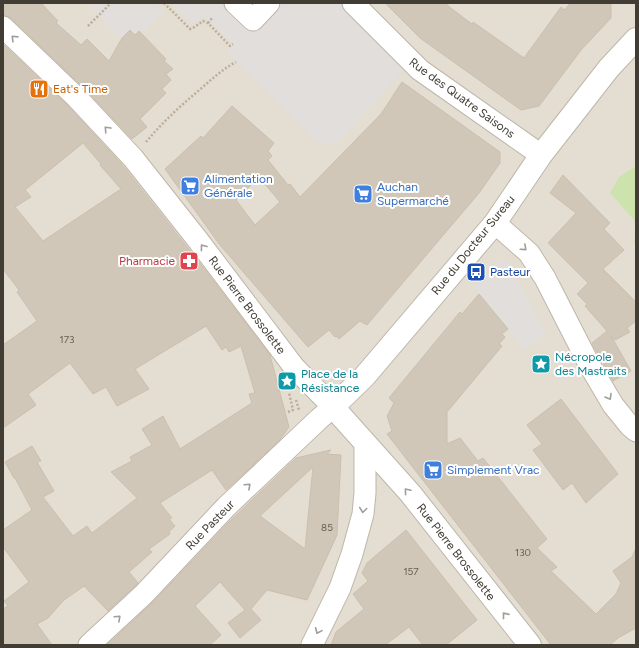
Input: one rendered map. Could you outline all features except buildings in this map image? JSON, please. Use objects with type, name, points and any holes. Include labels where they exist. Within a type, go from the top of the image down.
[{"type":"street","points":[[235,3],[253,20],[269,3]]},
{"type":"street","name":"Rue des Quatre Saisons","points":[[353,3],[420,70],[541,155]]},
{"type":"street","name":"Rue Pierre Brossolette","points":[[3,27],[77,98],[133,158],[197,239],[294,367],[333,407],[410,493],[530,645]]},
{"type":"street","name":"Rue du Docteur Sureau","points":[[333,407],[364,377],[495,223],[541,155],[609,68],[636,39]]},
{"type":"street","points":[[495,223],[529,253],[545,278],[597,379],[613,405],[630,426],[636,430]]},
{"type":"street","name":"Rue Pasteur","points":[[89,645],[144,594],[226,507],[333,407]]},
{"type":"street","points":[[312,645],[340,588],[352,554],[363,514],[365,493],[365,443]]},
{"type":"path","points":[[88,26],[111,3]]},
{"type":"path","points":[[164,3],[190,29],[203,21],[208,22],[230,46],[233,44]]},
{"type":"path","points":[[208,22],[213,17]]},
{"type":"path","points":[[133,158],[155,130],[188,99],[224,68],[236,62]]},
{"type":"path","points":[[288,412],[293,410],[288,391],[293,390]]},
{"type":"path","points":[[295,397],[299,411]]},
{"type":"shaded area","points":[[3,3],[636,3],[636,645],[3,645]]},
{"type":"shaded area","points":[[86,3],[155,3],[164,12],[129,46]]},
{"type":"shaded area","points":[[170,3],[235,3],[253,20],[269,3],[353,3],[411,62],[339,140],[327,145],[317,143],[236,62],[231,56],[229,50],[233,44],[205,18],[190,24]]},
{"type":"shaded area","points":[[503,261],[508,263],[545,333],[525,350],[474,287],[498,262]]},
{"type":"green space","points":[[636,166],[636,222],[610,193],[619,177]]},
{"type":"green space","points":[[636,222],[636,244],[634,243]]},
{"type":"place","name":"Eat's Time","points":[[39,89]]},
{"type":"place","name":"Alimentation Générale","points":[[190,186]]},
{"type":"place","name":"Auchan Supermarché","points":[[363,194]]},
{"type":"place","name":"Pharmacie","points":[[189,261]]},
{"type":"place","name":"Pasteur","points":[[476,272]]},
{"type":"place","name":"Nécropole des Mastraits","points":[[541,364]]},
{"type":"place","name":"Place de la Résistance","points":[[287,381]]},
{"type":"place","name":"Simplement Vrac","points":[[433,470]]}]
